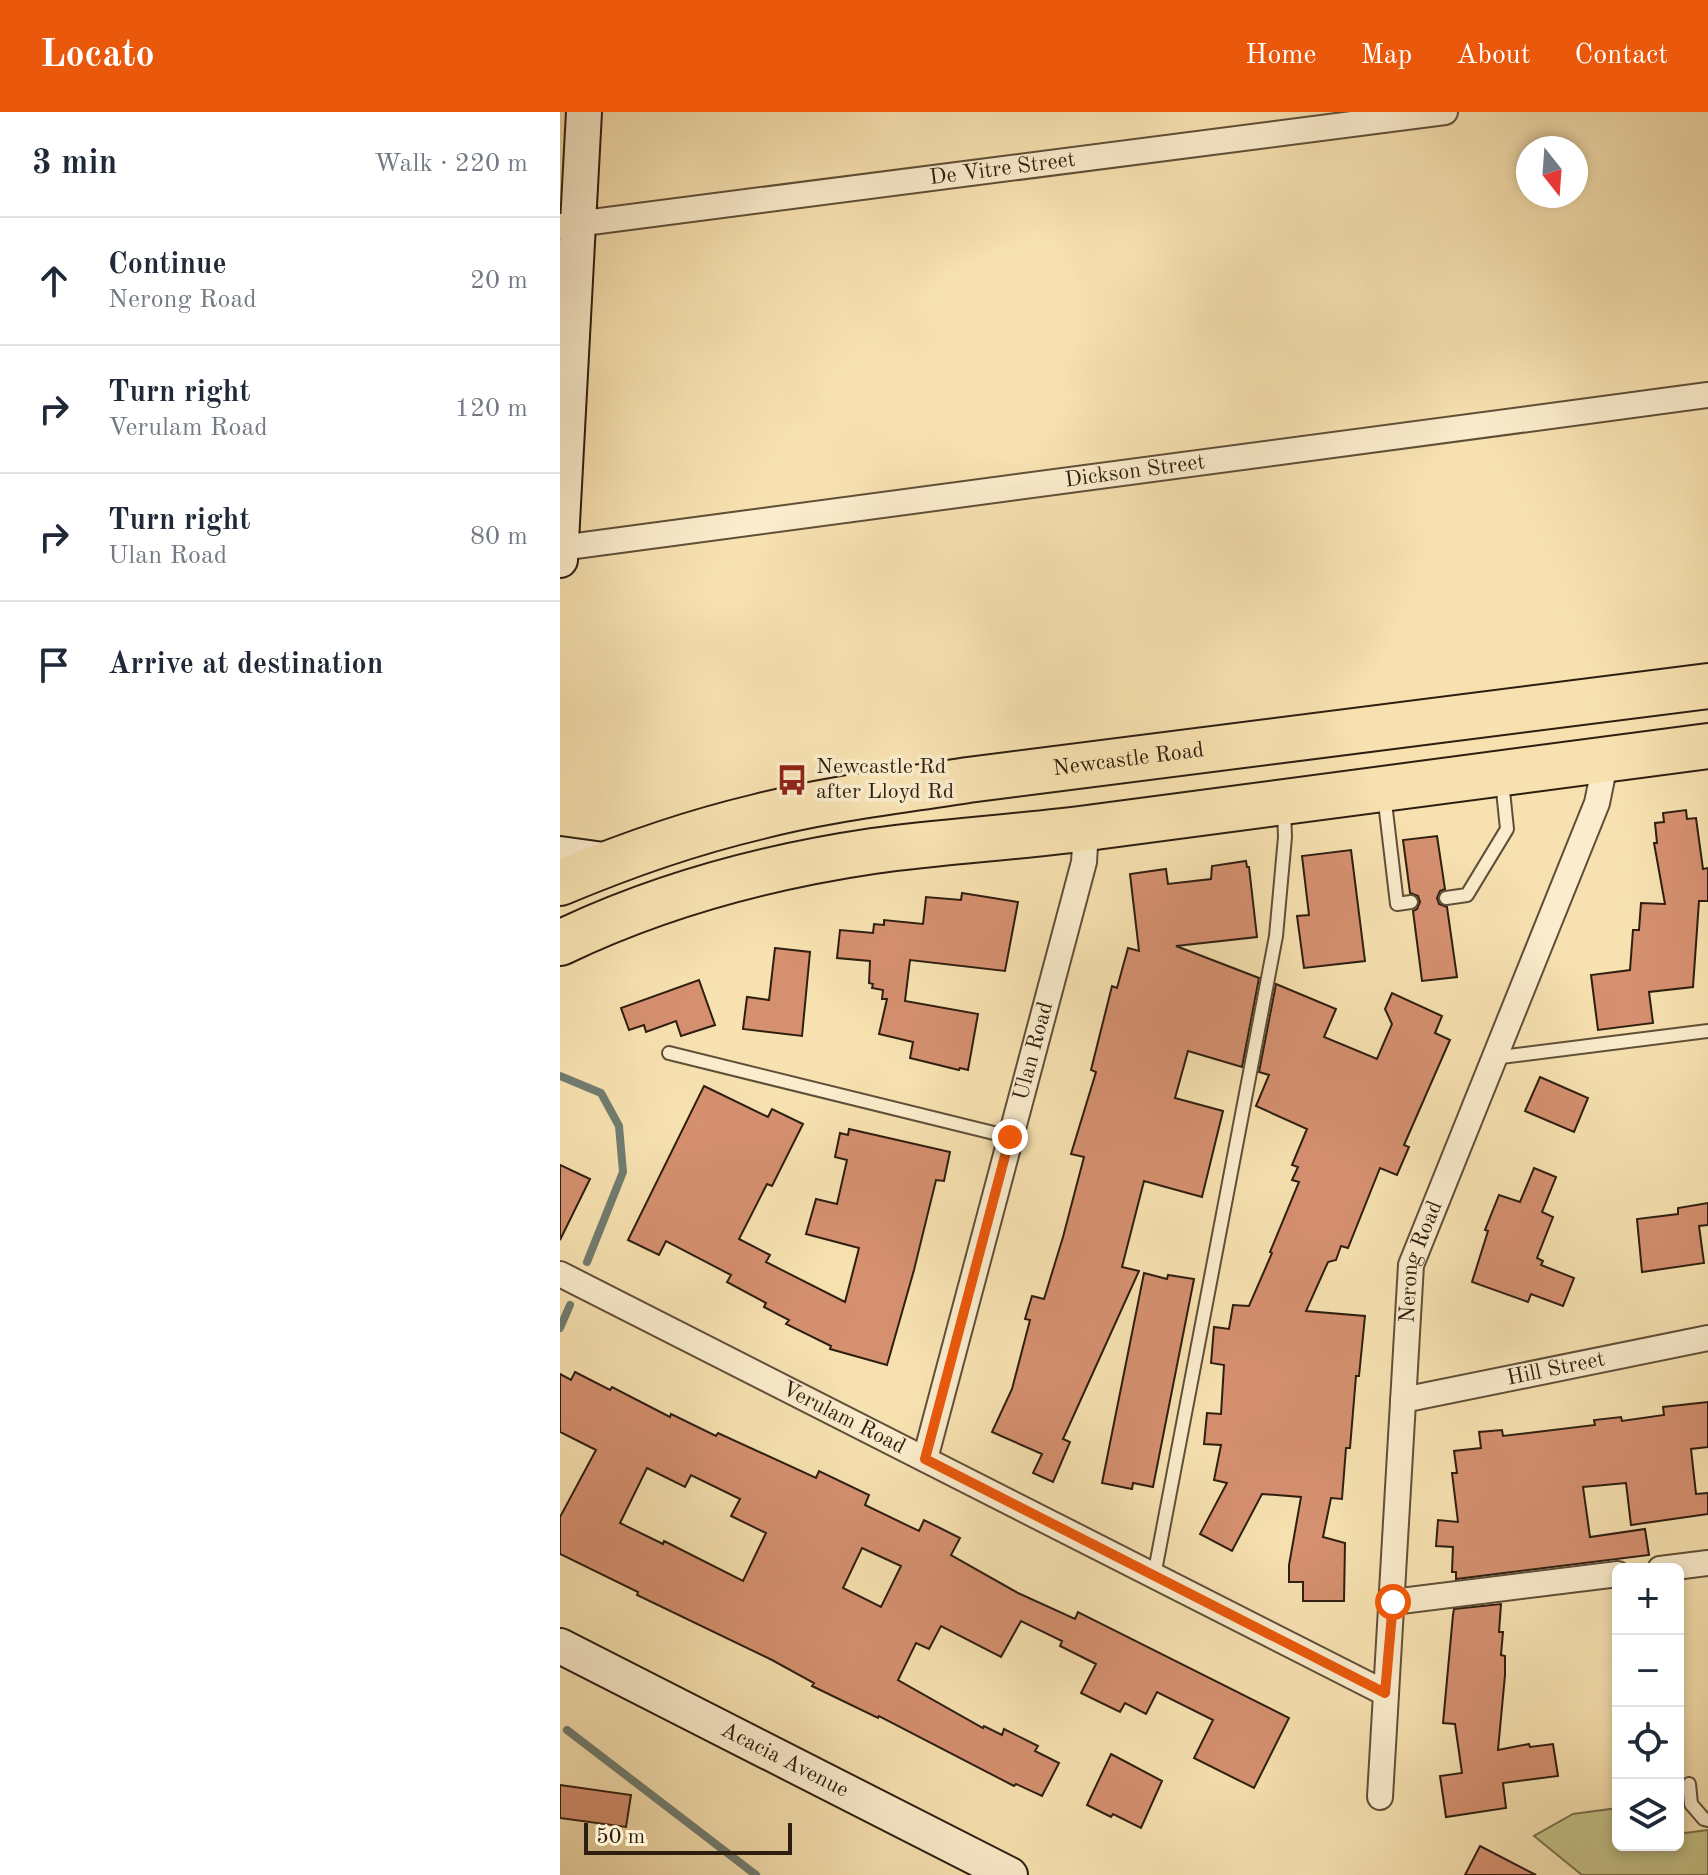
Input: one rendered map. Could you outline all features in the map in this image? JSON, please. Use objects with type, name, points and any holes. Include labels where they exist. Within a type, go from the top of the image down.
[{"type":"highway","name":"Newcastle Road","points":[[560,883],[611,861],[759,816],[858,797],[968,780],[1708,686]]},
{"type":"highway","points":[[1606,698],[1606,759]]},
{"type":"highway","points":[[569,934],[707,887],[792,865],[874,851],[1086,829],[1708,746]]},
{"type":"street","points":[[561,552],[568,225],[584,112]]},
{"type":"street","name":"De Vitre Street","points":[[568,225],[1445,112]]},
{"type":"street","name":"Dickson Street","points":[[561,552],[1708,395]]},
{"type":"street","name":"Nerong Road","points":[[1380,1797],[1411,1265],[1597,803],[1606,759]]},
{"type":"street","name":"Ulan Road","points":[[925,1459],[1084,862],[1086,829]]},
{"type":"street","points":[[560,854],[611,861]]},
{"type":"street","name":"Verulam Road","points":[[560,1274],[1385,1693]]},
{"type":"street","name":"Hill Street","points":[[1403,1400],[1708,1338]]},
{"type":"street","points":[[1684,1566],[1708,1563]]},
{"type":"street","points":[[1393,1602],[1612,1575]]},
{"type":"street","name":"Acacia Avenue","points":[[560,1646],[1010,1875]]},
{"type":"lane","points":[[1446,898],[1467,895],[1507,829],[1502,773]]},
{"type":"lane","points":[[1384,789],[1397,904],[1411,902]]},
{"type":"lane","points":[[1154,1576],[1276,936],[1285,837],[1284,802]]},
{"type":"lane","points":[[1493,1058],[1708,1031]]},
{"type":"lane","points":[[669,1053],[1010,1137]]},
{"type":"lane","points":[[1689,1784],[1691,1804],[1706,1820]]},
{"type":"shaded area","points":[[1612,1809],[1612,1851],[1684,1851],[1684,1832],[1708,1830],[1708,1875],[1582,1875],[1534,1836],[1573,1814]]},
{"type":"building","points":[[1686,810],[1687,819],[1696,818],[1703,869],[1708,868],[1708,901],[1699,901],[1693,987],[1649,992],[1653,1023],[1598,1030],[1591,975],[1630,970],[1633,930],[1639,930],[1641,903],[1665,904],[1654,843],[1657,843],[1655,823],[1664,822],[1663,813]]},
{"type":"building","points":[[1437,836],[1445,889],[1440,891],[1437,898],[1439,904],[1447,907],[1457,977],[1422,981],[1413,911],[1420,902],[1418,896],[1410,893],[1403,840]]},
{"type":"building","points":[[1351,850],[1365,961],[1304,968],[1297,916],[1309,915],[1302,856]]},
{"type":"building","points":[[1246,861],[1257,937],[1176,946],[1259,978],[1242,1067],[1188,1051],[1175,1098],[1223,1111],[1202,1197],[1144,1181],[1122,1267],[1139,1271],[1063,1439],[1070,1442],[1053,1482],[1033,1473],[1042,1454],[992,1432],[1012,1389],[1030,1320],[1025,1319],[1032,1296],[1044,1299],[1063,1237],[1084,1157],[1071,1154],[1096,1072],[1091,1070],[1112,986],[1117,988],[1128,948],[1139,951],[1130,874],[1166,869],[1168,884],[1211,879],[1212,866]]},
{"type":"building","points":[[962,893],[1018,902],[1005,971],[910,960],[905,1001],[978,1014],[968,1070],[910,1058],[913,1042],[879,1034],[887,999],[882,999],[883,990],[872,988],[873,984],[869,983],[870,961],[837,958],[840,930],[873,933],[874,924],[884,925],[884,920],[923,924],[926,897],[961,900]]},
{"type":"building","points":[[775,948],[810,952],[802,1036],[743,1029],[747,997],[769,1000]]},
{"type":"building","points":[[699,980],[715,1025],[681,1036],[676,1021],[646,1032],[644,1025],[629,1030],[621,1008]]},
{"type":"building","points":[[1276,984],[1336,1009],[1324,1037],[1377,1059],[1392,1024],[1385,1009],[1392,993],[1442,1016],[1435,1033],[1450,1040],[1404,1145],[1409,1147],[1397,1175],[1380,1168],[1348,1248],[1341,1246],[1336,1260],[1328,1262],[1306,1311],[1365,1316],[1342,1499],[1331,1498],[1323,1537],[1345,1543],[1344,1601],[1303,1601],[1303,1582],[1289,1582],[1301,1497],[1262,1494],[1232,1551],[1200,1534],[1227,1483],[1214,1480],[1221,1445],[1204,1444],[1207,1413],[1221,1414],[1224,1365],[1211,1363],[1214,1327],[1229,1329],[1233,1305],[1249,1306],[1299,1182],[1292,1180],[1298,1167],[1292,1165],[1307,1129],[1256,1106],[1269,1075],[1259,1072]]},
{"type":"building","points":[[1540,1077],[1588,1098],[1574,1132],[1525,1111]]},
{"type":"building","points":[[704,1086],[768,1117],[772,1109],[803,1124],[772,1186],[767,1184],[739,1239],[770,1255],[766,1262],[845,1302],[859,1248],[806,1234],[816,1199],[837,1204],[847,1160],[835,1157],[840,1133],[848,1135],[849,1129],[950,1152],[944,1181],[936,1180],[887,1365],[830,1349],[831,1346],[786,1324],[789,1320],[764,1307],[766,1303],[727,1282],[731,1275],[666,1241],[659,1255],[628,1240]]},
{"type":"building","points":[[560,1165],[590,1179],[560,1240]]},
{"type":"building","points":[[1534,1168],[1556,1177],[1542,1212],[1553,1217],[1537,1258],[1543,1261],[1541,1265],[1574,1278],[1563,1306],[1531,1294],[1528,1302],[1472,1282],[1488,1231],[1485,1230],[1499,1195],[1520,1202]]},
{"type":"building","points":[[1708,1203],[1708,1225],[1699,1226],[1704,1263],[1642,1272],[1637,1219],[1678,1214],[1678,1208]]},
{"type":"building","points":[[1144,1273],[1167,1279],[1168,1275],[1194,1279],[1153,1487],[1133,1483],[1132,1489],[1102,1483]]},
{"type":"building","points":[[575,1372],[670,1417],[671,1414],[716,1436],[718,1433],[816,1478],[819,1471],[869,1495],[865,1505],[919,1531],[924,1520],[960,1538],[951,1555],[1018,1593],[1075,1619],[1078,1612],[1289,1718],[1254,1788],[1194,1758],[1213,1720],[1157,1692],[1146,1714],[1125,1703],[1120,1712],[1081,1693],[1096,1664],[1060,1646],[1062,1641],[1021,1621],[1001,1657],[941,1626],[929,1649],[916,1643],[898,1680],[983,1728],[1002,1735],[1004,1729],[1038,1746],[1035,1751],[1059,1763],[1042,1796],[1016,1784],[1014,1786],[879,1716],[812,1686],[814,1683],[772,1660],[560,1554],[560,1517],[596,1450],[560,1432],[560,1374],[571,1380]],"holes":[[[647,1468],[685,1487],[691,1475],[740,1499],[731,1516],[766,1533],[743,1581],[664,1541],[663,1544],[620,1523]],[[862,1548],[901,1566],[881,1607],[843,1588]]]},
{"type":"building","points":[[1708,1402],[1708,1447],[1691,1449],[1696,1494],[1708,1493],[1708,1514],[1631,1525],[1626,1483],[1583,1487],[1590,1537],[1645,1529],[1649,1555],[1456,1579],[1456,1572],[1452,1572],[1453,1547],[1436,1546],[1438,1520],[1458,1522],[1452,1473],[1457,1473],[1454,1451],[1481,1448],[1479,1432],[1502,1430],[1503,1436],[1595,1425],[1594,1420],[1621,1417],[1622,1421],[1664,1415],[1663,1407]]},
{"type":"building","points":[[1501,1604],[1499,1632],[1503,1632],[1501,1655],[1505,1656],[1505,1675],[1498,1750],[1529,1744],[1530,1747],[1553,1744],[1558,1776],[1503,1783],[1506,1808],[1446,1817],[1440,1776],[1462,1773],[1455,1724],[1443,1723],[1454,1609]]},
{"type":"building","points":[[1111,1754],[1162,1781],[1141,1828],[1087,1805]]},
{"type":"building","points":[[560,1785],[631,1795],[626,1827],[560,1818]]},
{"type":"building","points":[[1480,1846],[1536,1875],[1465,1875]]},
{"type":"waterway","points":[[560,1076],[601,1093],[619,1126],[623,1172],[587,1262]]},
{"type":"waterway","points":[[560,1328],[570,1305]]},
{"type":"waterway","points":[[567,1730],[756,1875]]},
{"type":"place","name":"Newcastle Rd after Lloyd Rd","points":[[792,780]]},
{"type":"route","points":[[1010,1137],[925,1459],[1385,1693],[1393,1602]]}]
